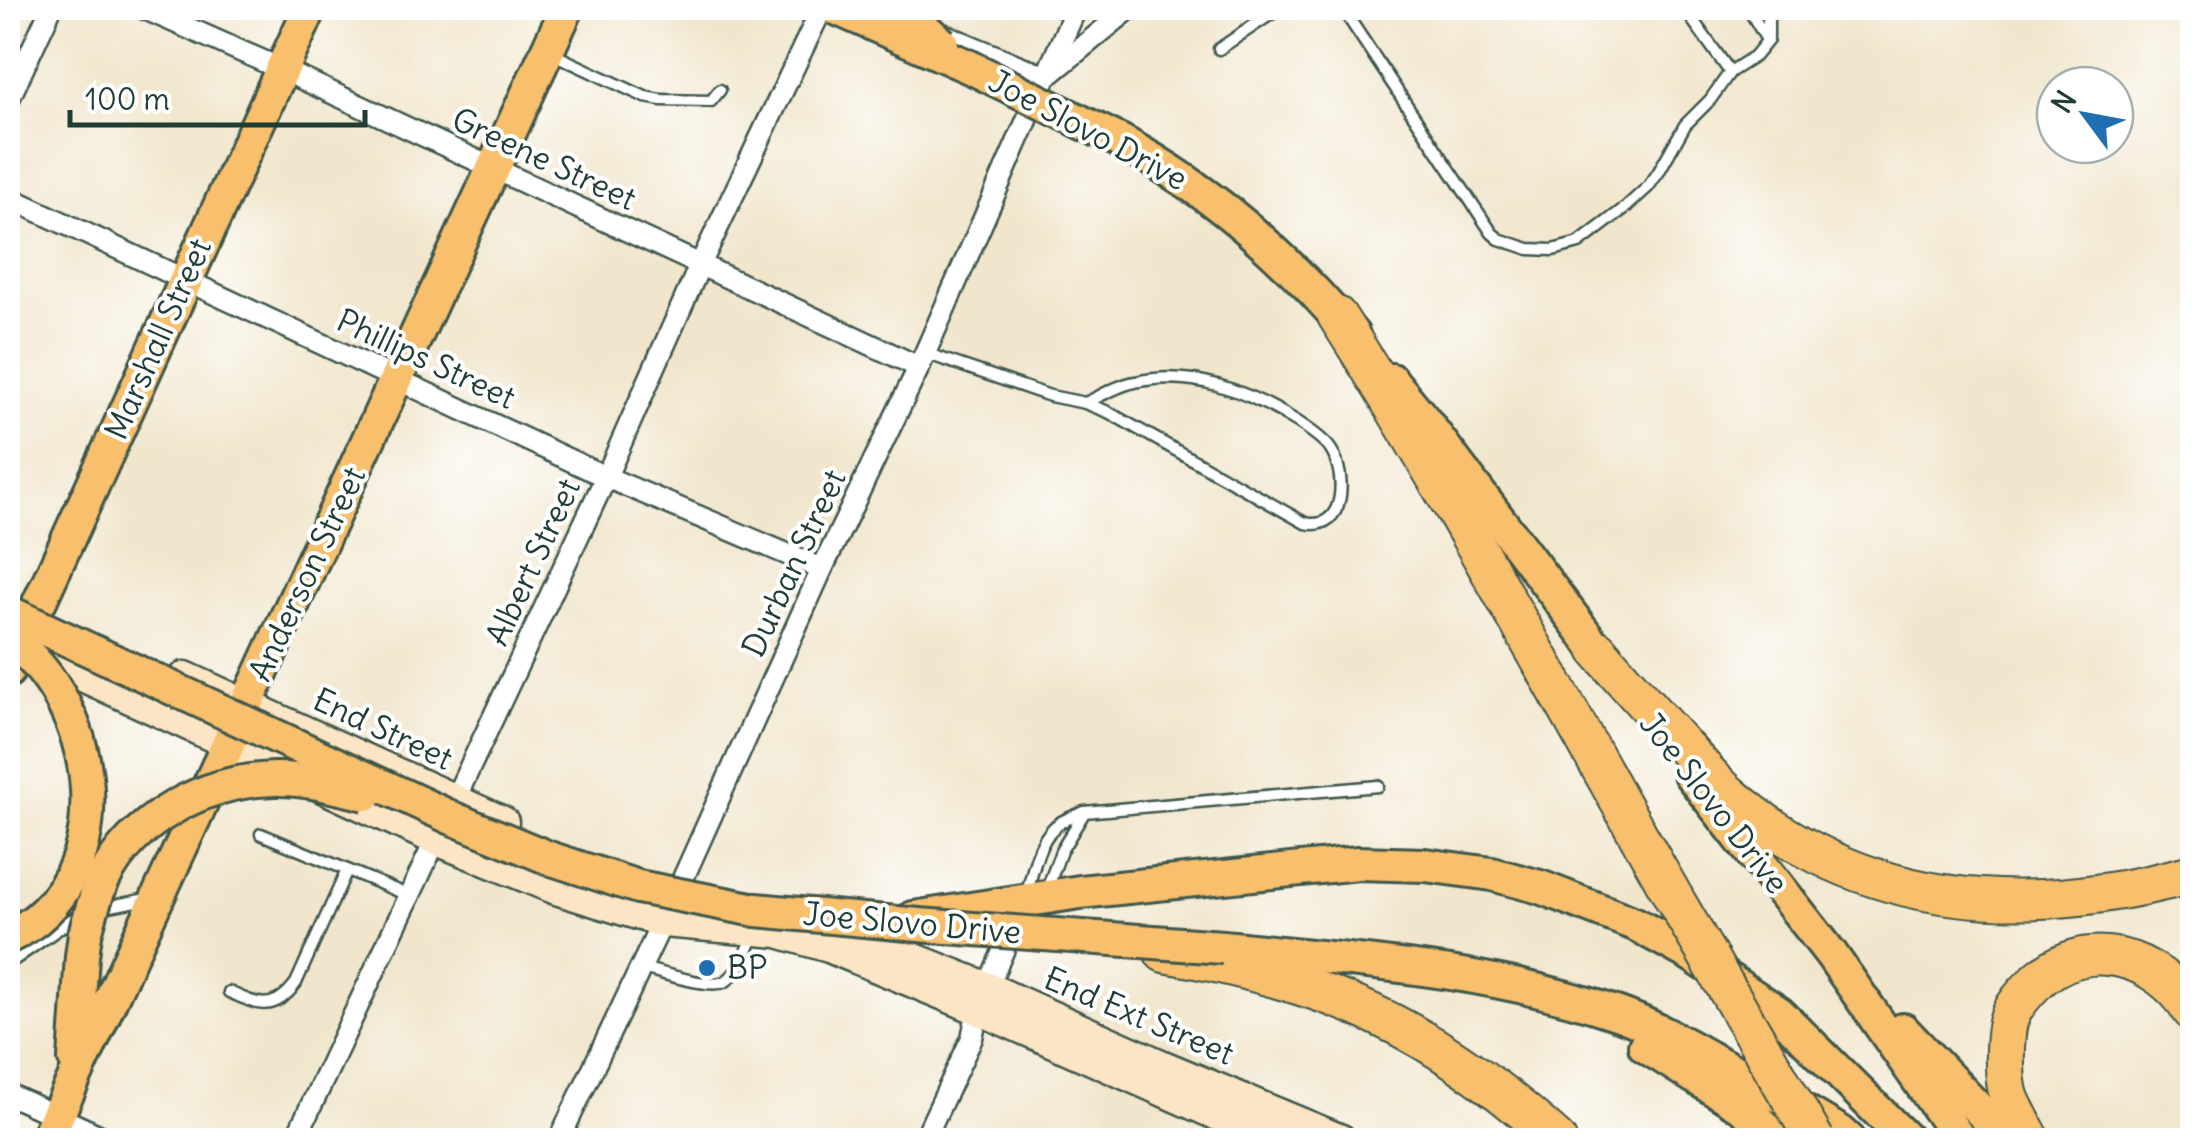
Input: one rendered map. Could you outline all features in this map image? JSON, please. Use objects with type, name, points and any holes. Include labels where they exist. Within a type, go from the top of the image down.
[{"type":"highway","points":[[1337,316],[1674,898],[1835,1138]]},
{"type":"highway","points":[[1598,650],[1730,795],[1778,832],[1866,876],[1911,890],[2018,900],[2142,888],[2192,874]]},
{"type":"highway","points":[[1067,936],[1196,958],[1351,1004],[1457,1062],[1526,1112],[1557,1140]]},
{"type":"highway","points":[[2032,1140],[2008,1095],[2005,1046],[2009,1018],[2022,996],[2041,977],[2091,954],[2118,957],[2160,974],[2192,1012]]},
{"type":"main road","name":"Marshall Street","points":[[10,649],[17,605],[184,281],[310,8]]},
{"type":"main road","name":"Anderson Street","points":[[51,1128],[567,8]]},
{"type":"main road","name":"Joe Slovo Drive","points":[[836,8],[972,68],[1166,166],[1244,224],[1289,265],[1423,418],[1682,764],[1831,954]]},
{"type":"main road","points":[[901,8],[972,68]]},
{"type":"main road","name":"Joe Slovo Drive","points":[[17,605],[448,820],[638,887],[792,913],[1423,967],[1530,988],[1622,1015],[1680,1042],[1773,1092],[1835,1138]]},
{"type":"main road","points":[[8,937],[38,918],[68,881],[79,856],[89,798],[86,767],[63,704],[37,664],[10,649]]},
{"type":"main road","points":[[75,1076],[82,956],[92,909],[115,860],[159,817],[215,788],[278,779],[328,785],[448,820]]},
{"type":"main road","points":[[839,929],[1034,899],[1358,862],[1492,874],[1540,887],[1635,924],[1690,954],[1779,1014],[1907,1140]]},
{"type":"main road","points":[[1831,954],[1960,1140]]},
{"type":"main road","points":[[1831,954],[2008,1140]]},
{"type":"main road","points":[[1571,1000],[1740,1106],[1781,1140]]},
{"type":"street","points":[[8,101],[51,8]]},
{"type":"street","name":"Greene Street","points":[[143,8],[700,264],[922,360]]},
{"type":"street","name":"Albert Street","points":[[295,1140],[448,820],[700,264],[822,8]]},
{"type":"street","points":[[880,8],[1046,77],[1130,8]]},
{"type":"street","name":"Durban Street","points":[[559,1140],[682,883],[822,569],[922,360],[1076,8]]},
{"type":"street","name":"Phillips Street","points":[[8,197],[606,476],[822,569]]},
{"type":"street","name":"End Street","points":[[17,605],[247,705],[448,820],[556,889],[663,922]]},
{"type":"street","name":"End Street","points":[[10,649],[230,743],[448,820],[682,883]]},
{"type":"street","name":"End Ext Street","points":[[682,883],[839,929],[986,1009],[1274,1140]]},
{"type":"street","points":[[924,1140],[1034,899]]},
{"type":"street","name":"End Ext Street","points":[[663,922],[778,932],[815,942],[1341,1140]]},
{"type":"street","points":[[8,1094],[51,1128],[109,1140]]},
{"type":"lane","points":[[1219,49],[1280,8]]},
{"type":"lane","points":[[1342,8],[1492,233],[1529,249],[1553,250],[1579,243],[1648,187],[1685,125],[1730,72],[1755,56],[1768,40],[1768,8]]},
{"type":"lane","points":[[1684,8],[1730,72]]},
{"type":"lane","points":[[1748,8],[1768,40]]},
{"type":"lane","points":[[547,51],[645,97],[712,100],[720,90]]},
{"type":"lane","points":[[922,360],[1085,404],[1132,424],[1305,523],[1316,526],[1336,513],[1341,488],[1339,468],[1330,448],[1263,400],[1212,382],[1176,378],[1132,382],[1085,404]]},
{"type":"lane","points":[[1034,899],[1040,848],[1059,823],[1084,812],[1378,786]]},
{"type":"lane","points":[[1034,899],[1084,812]]},
{"type":"lane","points":[[262,834],[411,896]]},
{"type":"lane","points":[[229,992],[265,1005],[287,995],[347,870]]},
{"type":"lane","points":[[8,964],[90,910],[158,897]]},
{"type":"lane","points":[[641,968],[713,984],[725,982],[738,969],[756,930]]},
{"type":"place","name":"BP","points":[[707,968]]}]
